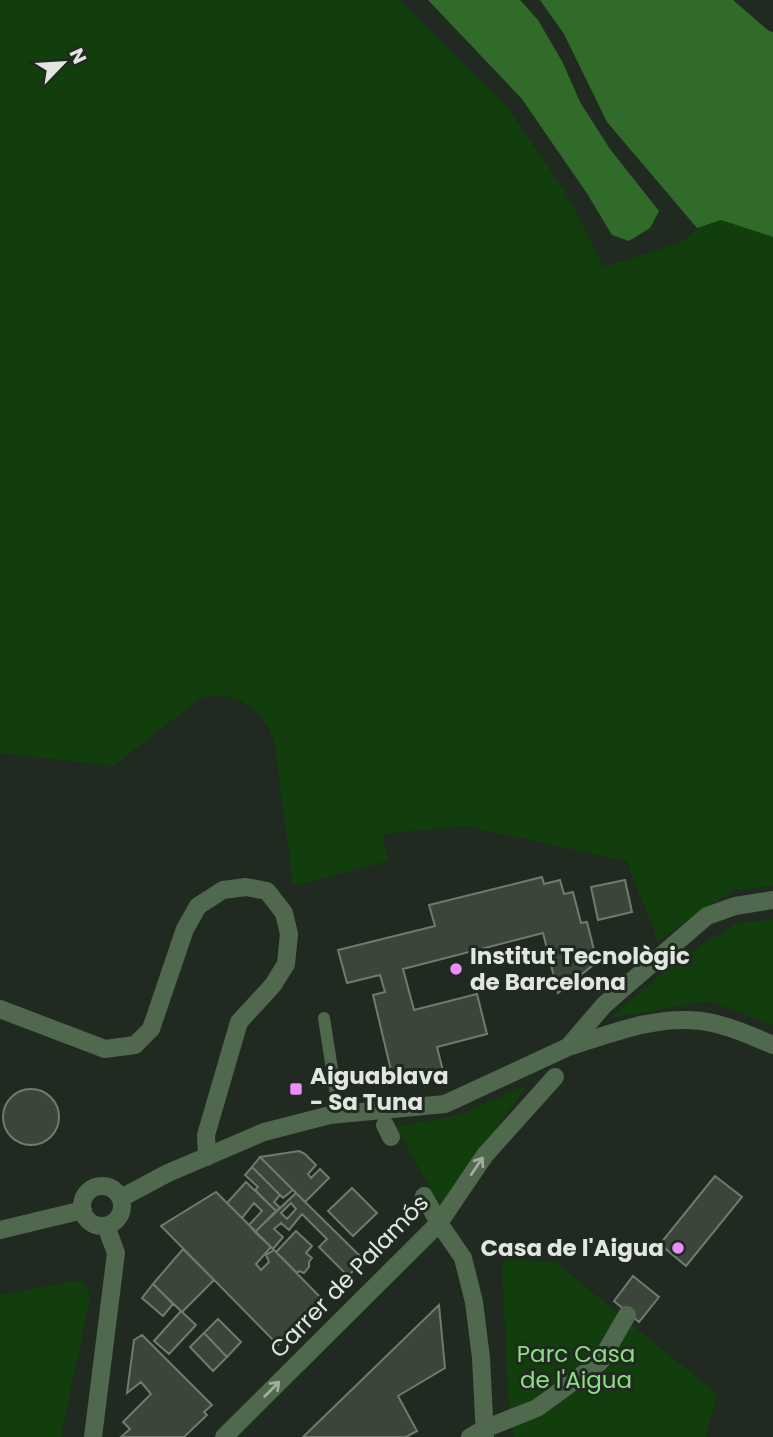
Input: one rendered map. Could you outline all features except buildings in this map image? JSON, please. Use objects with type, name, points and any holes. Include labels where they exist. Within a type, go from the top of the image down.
[{"type":"street","points":[[0,1009],[105,1049],[135,1045],[151,1029],[185,929],[198,906],[223,890],[246,887],[267,891],[284,913],[289,934],[286,964],[273,985],[239,1022],[206,1135],[207,1157]]},
{"type":"street","points":[[564,1049],[604,1006],[706,916],[735,905],[773,900]]},
{"type":"street","points":[[121,1198],[168,1173],[264,1132],[339,1114],[445,1104],[564,1049],[636,1026],[665,1020],[701,1021],[740,1031],[773,1045]]},
{"type":"street","name":"Carrer de Palamós","points":[[224,1437],[439,1223],[485,1155],[555,1077]]},
{"type":"street","points":[[99,1186],[112,1188],[121,1198],[120,1215],[106,1226],[89,1221],[83,1210],[84,1198],[93,1188],[99,1186]]},
{"type":"street","points":[[425,1196],[439,1223],[463,1258],[474,1302],[481,1358],[480,1434],[537,1408],[600,1362],[627,1315]]},
{"type":"street","points":[[0,1230],[83,1210]]},
{"type":"street","points":[[93,1437],[116,1253],[106,1226]]},
{"type":"lane","points":[[324,1018],[339,1114]]},
{"type":"lane","points":[[555,1077],[564,1049]]},
{"type":"green space","points":[[0,0],[399,0],[508,108],[566,193],[604,267],[682,242],[697,228],[721,220],[773,237],[773,886],[733,890],[658,941],[626,861],[466,826],[383,834],[388,861],[293,886],[277,756],[272,736],[267,725],[252,708],[243,702],[222,696],[199,699],[114,766],[0,753]]},
{"type":"green space","points":[[428,0],[520,0],[538,20],[563,63],[580,102],[610,149],[659,211],[650,228],[629,241],[612,235],[522,99]]},
{"type":"green space","points":[[540,0],[733,0],[773,32],[773,237],[721,220],[697,228],[607,122],[564,34]]},
{"type":"green space","points":[[773,919],[773,1025],[709,1001],[610,1018],[676,962],[735,924]]},
{"type":"green space","points":[[527,1085],[441,1207],[396,1127],[459,1115]]},
{"type":"green space","name":"Parc Casa de l'Aigua","points":[[508,1259],[555,1262],[718,1395],[705,1437],[514,1437],[508,1395],[502,1263]]},
{"type":"green space","points":[[83,1282],[89,1291],[89,1303],[61,1437],[0,1437],[0,1295]]},
{"type":"place","name":"Institut Tecnològic de Barcelona","points":[[456,969]]},
{"type":"place","name":"Aiguablava - Sa Tuna","points":[[296,1089]]},
{"type":"place","name":"Casa de l'Aigua","points":[[678,1248]]}]
